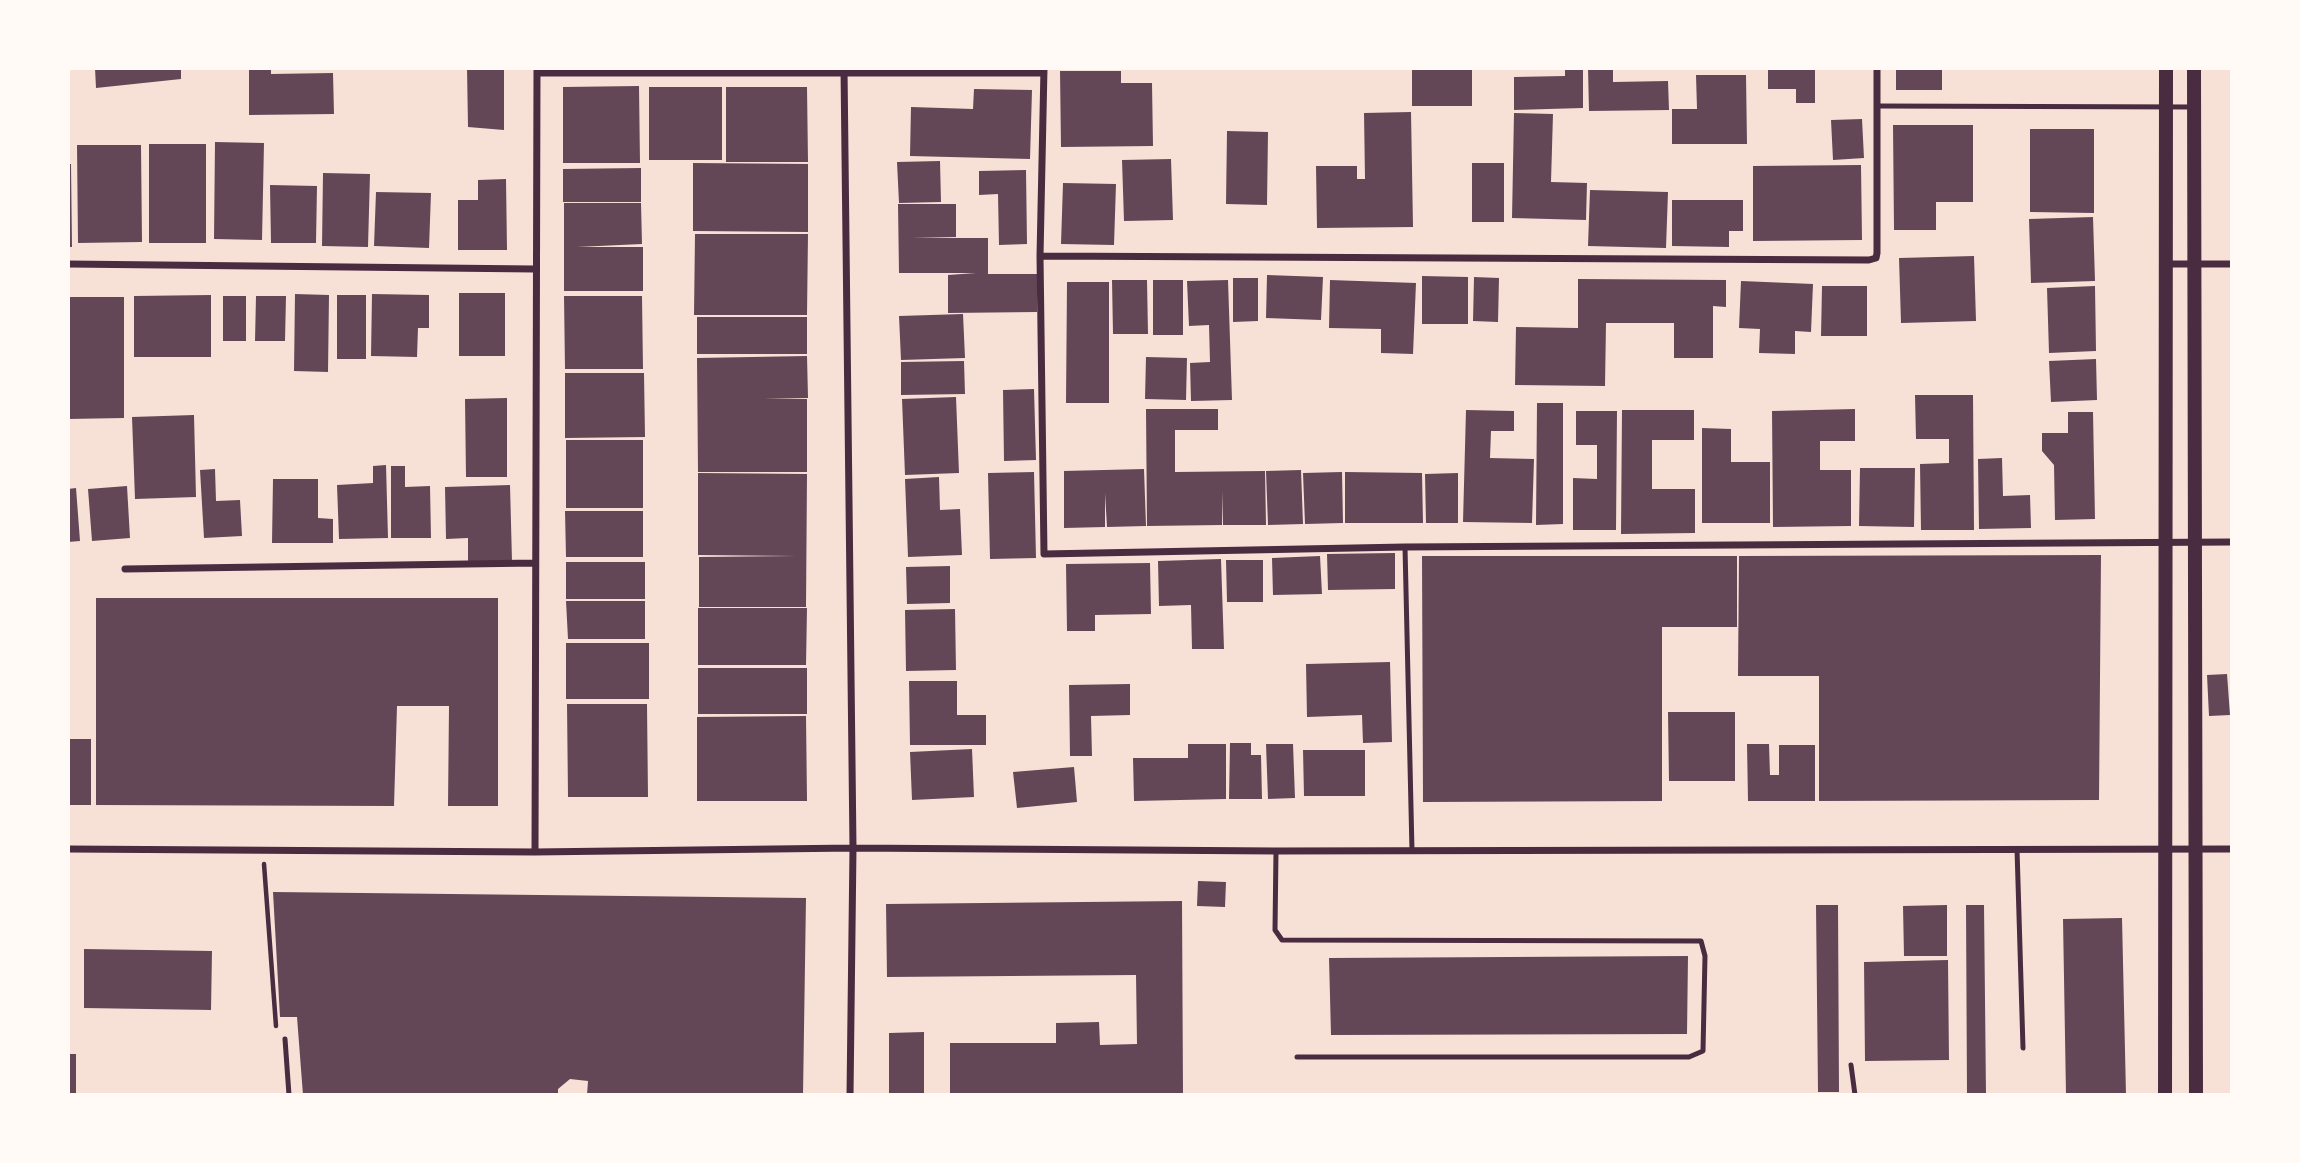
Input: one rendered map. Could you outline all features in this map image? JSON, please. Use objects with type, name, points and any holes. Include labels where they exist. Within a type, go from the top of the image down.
[{"type":"main road","points":[[2165,1095],[2166,68]]},
{"type":"main road","points":[[2194,68],[2196,1095]]},
{"type":"street","points":[[1040,256],[1869,260],[1876,258],[1877,253],[1877,68]]},
{"type":"street","points":[[535,852],[534,269],[537,70],[1044,70],[1040,256],[1044,554],[1405,547],[2232,542]]},
{"type":"street","points":[[844,70],[853,848],[850,1095]]},
{"type":"street","points":[[68,264],[534,269]]},
{"type":"street","points":[[2166,264],[2232,264]]},
{"type":"street","points":[[125,569],[535,563]]},
{"type":"street","points":[[68,849],[535,852],[853,848],[1276,851],[2232,849]]},
{"type":"lane","points":[[1877,106],[2194,107]]},
{"type":"lane","points":[[1405,547],[1412,851]]},
{"type":"lane","points":[[2017,849],[2023,1048]]},
{"type":"lane","points":[[1276,851],[1275,930],[1282,940],[1701,941],[1705,956],[1703,1051],[1689,1057],[1297,1057]]},
{"type":"lane","points":[[285,1038],[289,1095]]},
{"type":"lane","points":[[1851,1065],[1855,1095]]},
{"type":"path","points":[[263,850],[275,1025],[285,1038]]},
{"type":"building","points":[[95,68],[181,68],[181,79],[96,88]]},
{"type":"building","points":[[249,68],[271,68],[271,74],[333,73],[334,114],[249,115]]},
{"type":"building","points":[[467,68],[504,68],[504,130],[468,127]]},
{"type":"building","points":[[1412,68],[1472,68],[1472,106],[1412,106]]},
{"type":"building","points":[[1565,68],[1583,68],[1583,108],[1514,110],[1514,77],[1565,76]]},
{"type":"building","points":[[1588,68],[1613,68],[1613,82],[1668,81],[1669,110],[1589,111]]},
{"type":"building","points":[[1768,68],[1815,68],[1815,103],[1796,103],[1796,89],[1768,89]]},
{"type":"building","points":[[1896,68],[1942,68],[1942,90],[1896,90]]},
{"type":"building","points":[[1060,71],[1121,71],[1121,83],[1152,83],[1153,146],[1061,147]]},
{"type":"building","points":[[1696,75],[1746,75],[1747,144],[1672,144],[1672,109],[1697,109]]},
{"type":"building","points":[[639,86],[640,163],[563,163],[563,87]]},
{"type":"building","points":[[649,87],[722,87],[722,160],[649,160]]},
{"type":"building","points":[[726,87],[807,87],[808,162],[726,162]]},
{"type":"building","points":[[974,89],[1032,90],[1030,159],[910,156],[911,107],[973,109]]},
{"type":"building","points":[[1411,112],[1413,227],[1317,228],[1316,166],[1357,166],[1357,179],[1365,179],[1364,113]]},
{"type":"building","points":[[1514,113],[1553,114],[1551,182],[1587,183],[1586,220],[1512,218]]},
{"type":"building","points":[[1862,119],[1864,158],[1833,160],[1831,120]]},
{"type":"building","points":[[1893,125],[1973,125],[1973,202],[1936,202],[1936,230],[1894,230]]},
{"type":"building","points":[[2030,129],[2094,129],[2094,213],[2030,212]]},
{"type":"building","points":[[1227,131],[1268,132],[1267,205],[1226,204]]},
{"type":"building","points":[[215,142],[264,143],[262,240],[214,239]]},
{"type":"building","points":[[149,144],[206,144],[206,243],[149,243]]},
{"type":"building","points":[[77,145],[141,145],[142,242],[78,243]]},
{"type":"building","points":[[1171,159],[1173,220],[1124,221],[1122,160]]},
{"type":"building","points":[[940,161],[941,202],[899,203],[897,162]]},
{"type":"building","points":[[693,163],[808,164],[808,232],[693,231]]},
{"type":"building","points":[[1472,163],[1504,163],[1504,222],[1472,222]]},
{"type":"building","points":[[68,164],[71,164],[72,247],[68,247]]},
{"type":"building","points":[[1861,165],[1862,240],[1753,241],[1753,166]]},
{"type":"building","points":[[641,168],[641,202],[563,202],[563,169]]},
{"type":"building","points":[[1026,170],[1027,244],[999,245],[998,194],[979,195],[979,171]]},
{"type":"building","points":[[323,173],[370,174],[368,247],[322,246]]},
{"type":"building","points":[[506,179],[507,250],[458,250],[458,200],[478,200],[478,180]]},
{"type":"building","points":[[1063,183],[1116,184],[1114,245],[1061,244]]},
{"type":"building","points":[[270,185],[317,186],[316,243],[271,243]]},
{"type":"building","points":[[1590,190],[1668,192],[1666,248],[1588,246]]},
{"type":"building","points":[[376,192],[431,193],[429,248],[374,246]]},
{"type":"building","points":[[1672,200],[1743,200],[1743,231],[1729,231],[1729,247],[1672,246]]},
{"type":"building","points":[[564,203],[641,203],[642,244],[577,247],[643,247],[643,291],[564,291]]},
{"type":"building","points":[[898,204],[956,204],[956,237],[912,238],[988,238],[988,274],[1037,274],[1037,312],[948,313],[948,275],[976,273],[899,273]]},
{"type":"building","points":[[2093,217],[2095,281],[2031,283],[2029,219]]},
{"type":"building","points":[[695,234],[808,234],[807,315],[694,315]]},
{"type":"building","points":[[1974,256],[1976,321],[1901,323],[1899,258]]},
{"type":"building","points":[[1267,275],[1323,277],[1321,320],[1266,318]]},
{"type":"building","points":[[1422,276],[1468,277],[1468,324],[1422,324]]},
{"type":"building","points":[[1474,277],[1499,278],[1498,322],[1473,321]]},
{"type":"building","points":[[1233,278],[1258,278],[1258,321],[1233,322]]},
{"type":"building","points":[[1578,279],[1726,280],[1726,307],[1713,306],[1713,358],[1674,358],[1674,323],[1606,323],[1605,386],[1515,385],[1516,327],[1578,328]]},
{"type":"building","points":[[1112,280],[1147,280],[1148,334],[1113,334]]},
{"type":"building","points":[[1153,280],[1183,280],[1183,335],[1153,335]]},
{"type":"building","points":[[1228,280],[1232,400],[1191,401],[1190,363],[1210,362],[1209,325],[1189,326],[1187,281]]},
{"type":"building","points":[[1330,280],[1416,283],[1413,354],[1381,353],[1381,329],[1329,328]]},
{"type":"building","points":[[1741,281],[1813,284],[1811,332],[1795,331],[1795,354],[1759,353],[1760,329],[1739,328]]},
{"type":"building","points":[[1067,282],[1109,282],[1109,403],[1066,403]]},
{"type":"building","points":[[1822,286],[1867,286],[1867,336],[1821,336]]},
{"type":"building","points":[[2095,286],[2096,351],[2049,353],[2047,288]]},
{"type":"building","points":[[459,293],[505,293],[505,356],[459,356]]},
{"type":"building","points":[[295,294],[329,295],[328,372],[294,371]]},
{"type":"building","points":[[372,294],[429,295],[429,328],[418,328],[417,357],[371,356]]},
{"type":"building","points":[[211,295],[211,357],[134,357],[134,296]]},
{"type":"building","points":[[337,295],[366,295],[366,359],[337,359]]},
{"type":"building","points":[[223,296],[246,296],[246,341],[223,341]]},
{"type":"building","points":[[256,296],[286,296],[285,341],[255,341]]},
{"type":"building","points":[[564,296],[642,296],[643,369],[565,369]]},
{"type":"building","points":[[68,297],[124,297],[124,418],[68,419]]},
{"type":"building","points":[[963,314],[965,358],[901,360],[899,316]]},
{"type":"building","points":[[697,317],[807,317],[807,354],[697,354]]},
{"type":"building","points":[[807,356],[808,398],[764,398],[807,399],[807,472],[698,472],[697,358]]},
{"type":"building","points":[[1146,357],[1187,358],[1186,400],[1145,399]]},
{"type":"building","points":[[2096,359],[2097,400],[2051,402],[2049,361]]},
{"type":"building","points":[[964,361],[965,394],[901,395],[901,362]]},
{"type":"building","points":[[565,373],[644,373],[645,437],[565,438]]},
{"type":"building","points":[[1034,389],[1036,460],[1004,461],[1003,390]]},
{"type":"building","points":[[1915,395],[1973,395],[1974,530],[1921,530],[1920,464],[1949,463],[1949,439],[1916,439]]},
{"type":"building","points":[[956,397],[959,473],[905,475],[902,399]]},
{"type":"building","points":[[507,398],[507,477],[466,477],[465,399]]},
{"type":"building","points":[[1537,403],[1563,403],[1563,524],[1536,525]]},
{"type":"building","points":[[1146,409],[1218,409],[1218,430],[1175,430],[1175,472],[1265,471],[1266,525],[1223,525],[1222,491],[1222,525],[1147,526]]},
{"type":"building","points":[[1855,409],[1855,441],[1820,441],[1820,470],[1851,470],[1851,526],[1773,527],[1772,411]]},
{"type":"building","points":[[1466,410],[1514,411],[1514,431],[1491,431],[1490,458],[1534,459],[1532,523],[1463,522]]},
{"type":"building","points":[[1622,410],[1694,410],[1694,440],[1652,440],[1652,489],[1695,489],[1695,533],[1621,534]]},
{"type":"building","points":[[1576,411],[1617,411],[1616,530],[1573,530],[1573,478],[1597,479],[1597,445],[1576,445]]},
{"type":"building","points":[[2068,412],[2093,412],[2095,519],[2055,520],[2054,465],[2042,451],[2042,433],[2068,433]]},
{"type":"building","points":[[194,415],[196,497],[135,499],[132,417]]},
{"type":"building","points":[[1702,428],[1731,429],[1731,462],[1770,462],[1770,523],[1702,523]]},
{"type":"building","points":[[566,440],[643,440],[643,508],[566,508]]},
{"type":"building","points":[[2002,458],[2003,496],[2030,495],[2031,528],[1979,529],[1978,459]]},
{"type":"building","points":[[386,465],[388,538],[339,539],[337,485],[373,483],[373,466]]},
{"type":"building","points":[[391,466],[405,466],[405,487],[430,486],[431,538],[391,538]]},
{"type":"building","points":[[1860,468],[1915,468],[1914,527],[1859,526]]},
{"type":"building","points":[[215,469],[216,501],[240,500],[242,536],[204,538],[200,470]]},
{"type":"building","points":[[1144,469],[1146,526],[1107,527],[1105,493],[1105,527],[1064,528],[1064,471]]},
{"type":"building","points":[[1301,470],[1303,524],[1268,525],[1266,471]]},
{"type":"building","points":[[1034,472],[1036,558],[990,559],[988,473]]},
{"type":"building","points":[[1342,472],[1343,523],[1305,524],[1303,473]]},
{"type":"building","points":[[1345,472],[1422,473],[1423,523],[1345,523]]},
{"type":"building","points":[[698,473],[807,474],[806,607],[699,607],[699,557],[796,556],[698,555]]},
{"type":"building","points":[[1458,473],[1458,523],[1426,523],[1425,474]]},
{"type":"building","points":[[939,477],[940,510],[960,509],[962,555],[908,557],[905,479]]},
{"type":"building","points":[[273,479],[318,479],[318,518],[333,519],[333,543],[272,543]]},
{"type":"building","points":[[510,485],[512,561],[468,562],[468,538],[446,539],[445,487]]},
{"type":"building","points":[[127,486],[130,538],[92,541],[88,489]]},
{"type":"building","points":[[76,488],[80,541],[68,542],[68,489]]},
{"type":"building","points":[[565,511],[643,511],[643,557],[566,557]]},
{"type":"building","points":[[1395,553],[1395,589],[1328,590],[1327,554]]},
{"type":"building","points":[[2101,555],[2099,800],[1819,801],[1819,676],[1738,676],[1739,556]]},
{"type":"building","points":[[1320,556],[1322,594],[1273,595],[1272,558]]},
{"type":"building","points":[[1422,556],[1737,556],[1737,627],[1662,627],[1662,801],[1423,802]]},
{"type":"building","points":[[1221,559],[1224,649],[1192,649],[1191,605],[1159,606],[1158,561]]},
{"type":"building","points":[[1226,560],[1263,560],[1263,602],[1227,602]]},
{"type":"building","points":[[566,562],[645,562],[645,599],[566,599]]},
{"type":"building","points":[[1150,563],[1151,614],[1095,615],[1095,631],[1067,631],[1066,564]]},
{"type":"building","points":[[950,566],[950,603],[907,604],[906,567]]},
{"type":"building","points":[[96,598],[498,598],[498,806],[448,806],[449,706],[397,706],[394,806],[96,805]]},
{"type":"building","points":[[566,601],[645,601],[645,639],[568,639]]},
{"type":"building","points":[[698,608],[807,608],[806,665],[698,665]]},
{"type":"building","points":[[955,609],[956,670],[906,671],[905,610]]},
{"type":"building","points":[[566,643],[649,643],[649,699],[566,699]]},
{"type":"building","points":[[1390,662],[1392,742],[1363,743],[1362,715],[1307,717],[1306,664]]},
{"type":"building","points":[[698,668],[807,668],[807,714],[698,714]]},
{"type":"building","points":[[2227,674],[2230,715],[2209,716],[2207,675]]},
{"type":"building","points":[[909,681],[957,681],[957,715],[986,715],[986,745],[910,745]]},
{"type":"building","points":[[1130,684],[1130,715],[1091,716],[1092,756],[1070,756],[1069,685]]},
{"type":"building","points":[[567,704],[647,704],[648,797],[568,797]]},
{"type":"building","points":[[1668,712],[1735,712],[1735,781],[1669,781]]},
{"type":"building","points":[[806,716],[807,801],[697,801],[697,717]]},
{"type":"building","points":[[68,739],[91,739],[91,805],[68,805]]},
{"type":"building","points":[[1230,743],[1251,743],[1251,755],[1261,755],[1262,799],[1229,799]]},
{"type":"building","points":[[1188,744],[1226,744],[1226,799],[1134,801],[1133,758],[1188,758]]},
{"type":"building","points":[[1266,744],[1293,744],[1295,798],[1268,799]]},
{"type":"building","points":[[1747,744],[1769,744],[1770,775],[1779,775],[1779,745],[1815,745],[1815,801],[1748,801]]},
{"type":"building","points":[[972,749],[974,797],[912,800],[910,752]]},
{"type":"building","points":[[1303,750],[1365,750],[1365,796],[1304,796]]},
{"type":"building","points":[[1074,767],[1077,802],[1017,808],[1013,772]]},
{"type":"building","points":[[1198,881],[1226,882],[1225,907],[1197,906]]},
{"type":"building","points":[[273,892],[806,898],[803,1095],[587,1095],[588,1081],[570,1079],[558,1089],[558,1095],[303,1095],[297,1017],[280,1017]]},
{"type":"building","points":[[1182,901],[1183,1095],[950,1095],[950,1043],[1056,1043],[1056,1023],[1099,1022],[1100,1045],[1137,1044],[1136,975],[887,977],[886,904]]},
{"type":"building","points":[[1816,905],[1838,905],[1839,1092],[1818,1092]]},
{"type":"building","points":[[1947,905],[1947,956],[1904,956],[1903,906]]},
{"type":"building","points":[[1966,905],[1984,905],[1986,1095],[1967,1095]]},
{"type":"building","points":[[2122,918],[2126,1095],[2066,1095],[2063,919]]},
{"type":"building","points":[[84,949],[212,951],[211,1010],[84,1008]]},
{"type":"building","points":[[1688,956],[1687,1034],[1331,1035],[1329,958]]},
{"type":"building","points":[[1948,960],[1949,1060],[1865,1061],[1864,962]]},
{"type":"building","points":[[924,1032],[924,1095],[889,1095],[889,1033]]},
{"type":"building","points":[[68,1054],[76,1054],[76,1095],[68,1095]]}]
